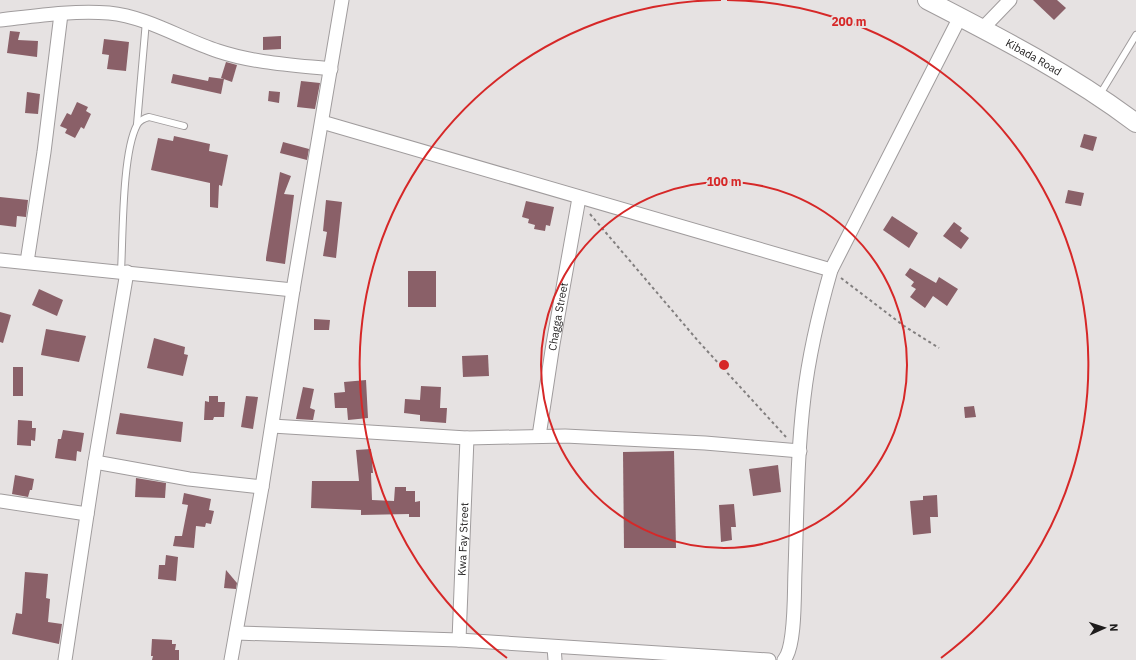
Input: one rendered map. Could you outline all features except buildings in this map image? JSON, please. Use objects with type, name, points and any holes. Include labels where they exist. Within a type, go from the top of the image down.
[{"type":"main road","name":"Kibada Road","points":[[927,0],[983,28],[1055,68],[1136,123]]},
{"type":"street","points":[[231,660],[262,488],[293,290],[342,0]]},
{"type":"street","points":[[983,28],[1010,0]]},
{"type":"street","points":[[0,20],[61,14],[110,13],[146,21],[217,51],[238,57],[331,70]]},
{"type":"street","points":[[27,262],[44,152],[61,14]]},
{"type":"street","points":[[784,660],[790,648],[794,613],[800,451],[804,397],[818,313],[831,270],[960,16]]},
{"type":"street","points":[[322,122],[580,198],[705,232],[831,270]]},
{"type":"street","name":"Chagga Street","points":[[539,436],[553,344],[580,198]]},
{"type":"street","points":[[0,260],[293,290]]},
{"type":"street","points":[[65,660],[124,272]]},
{"type":"street","points":[[272,426],[467,438],[565,436],[705,443],[800,451]]},
{"type":"street","name":"Kwa Fay Street","points":[[459,640],[467,438]]},
{"type":"street","points":[[95,462],[189,479],[262,488]]},
{"type":"street","points":[[0,501],[87,514]]},
{"type":"street","points":[[236,633],[459,640],[555,653],[769,660]]},
{"type":"lane","points":[[124,272],[126,173],[130,145],[137,124],[146,21]]},
{"type":"lane","points":[[1098,97],[1136,35]]},
{"type":"lane","points":[[137,124],[149,117],[184,126]]},
{"type":"path","points":[[580,198],[604,230],[699,342],[771,422],[800,451]]},
{"type":"path","points":[[831,270],[904,326],[940,348]]}]
